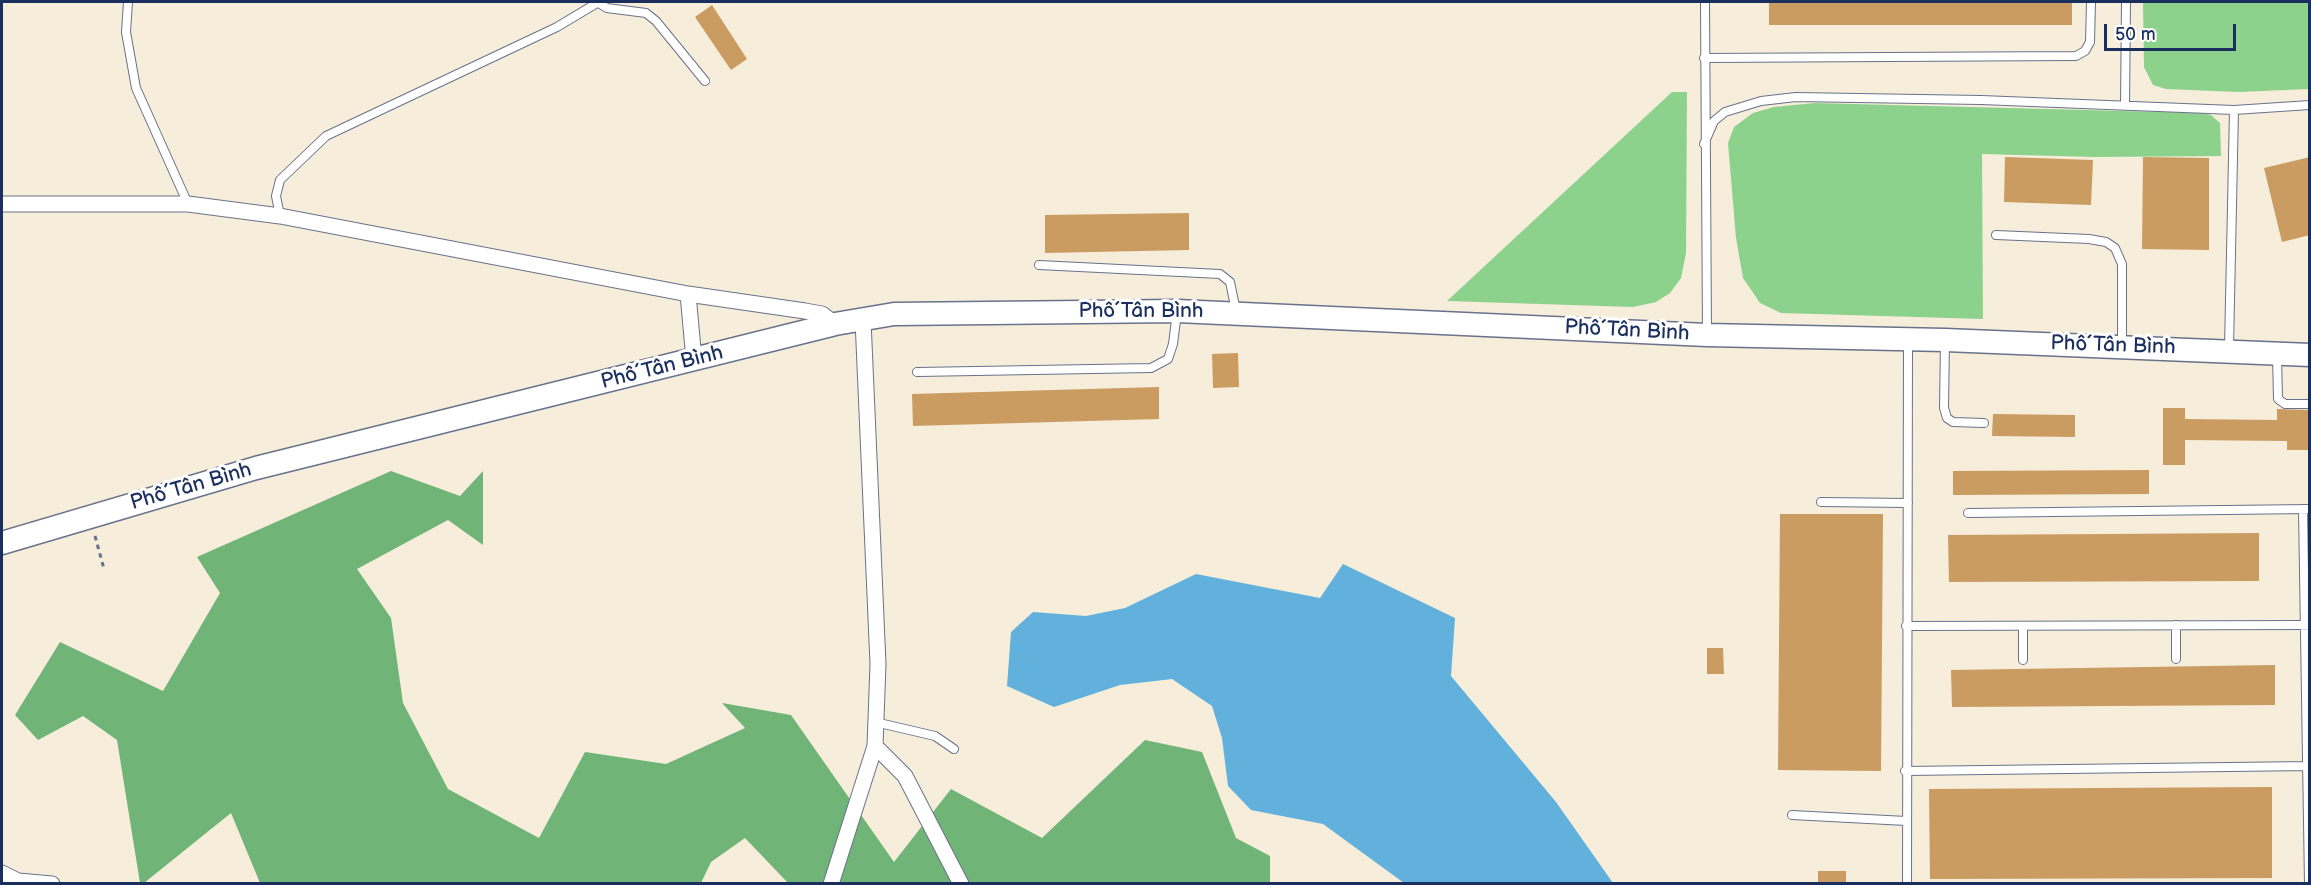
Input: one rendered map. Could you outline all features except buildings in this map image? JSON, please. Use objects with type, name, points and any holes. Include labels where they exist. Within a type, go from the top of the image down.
[{"type":"street","points":[[2,204],[188,204],[280,216],[688,294],[822,314],[835,324]]},
{"type":"street","points":[[688,294],[694,360]]},
{"type":"street","name":"Phố Tân Bình","points":[[2,543],[256,468],[835,324],[894,314],[1177,311],[1707,335],[1945,340],[2310,355]]},
{"type":"street","points":[[831,884],[875,746],[878,664],[863,320]]},
{"type":"street","points":[[875,746],[905,776],[962,884]]},
{"type":"street","points":[[2,873],[18,881],[52,884]]},
{"type":"lane","points":[[128,2],[126,32],[136,88],[188,204]]},
{"type":"lane","points":[[280,216],[276,196],[280,180],[326,136],[557,27],[597,2],[607,8],[646,13],[656,21],[705,81]]},
{"type":"lane","points":[[1705,2],[1704,144],[1707,335]]},
{"type":"lane","points":[[1704,58],[2076,56],[2085,51],[2090,42],[2091,2]]},
{"type":"lane","points":[[2125,105],[2126,2]]},
{"type":"lane","points":[[1704,144],[1720,115],[1742,106],[1774,99],[1863,96],[2234,110],[2310,105]]},
{"type":"lane","points":[[2229,351],[2234,110]]},
{"type":"lane","points":[[1996,235],[2089,239],[2106,242],[2115,248],[2122,264],[2122,346]]},
{"type":"lane","points":[[1039,266],[1220,274],[1230,282],[1236,313]]},
{"type":"lane","points":[[917,372],[1151,368],[1168,359],[1173,344],[1177,311]]},
{"type":"lane","points":[[1907,884],[1905,771],[1908,339]]},
{"type":"lane","points":[[1945,340],[1944,408],[1947,418],[1953,422],[1984,423]]},
{"type":"lane","points":[[2277,353],[2278,399],[2285,404],[2310,404]]},
{"type":"lane","points":[[1821,502],[1908,503]]},
{"type":"lane","points":[[1968,513],[2306,509],[2309,884]]},
{"type":"lane","points":[[1906,626],[2307,625]]},
{"type":"lane","points":[[2176,626],[2176,659]]},
{"type":"lane","points":[[2023,627],[2023,660]]},
{"type":"lane","points":[[875,722],[935,736],[954,749]]},
{"type":"lane","points":[[1905,771],[2308,766]]},
{"type":"lane","points":[[1792,815],[1906,821]]},
{"type":"path","points":[[90,517],[104,570]]},
{"type":"green space","points":[[2143,2],[2309,2],[2309,89],[2239,92],[2166,89],[2153,85],[2144,67]]},
{"type":"green space","points":[[1672,92],[1687,92],[1686,253],[1681,278],[1670,293],[1656,302],[1633,307],[1447,301]]},
{"type":"green space","points":[[1815,103],[2201,113],[2211,115],[2220,123],[2221,156],[2094,157],[1982,154],[1983,319],[1781,313],[1760,303],[1743,278],[1736,238],[1728,143],[1734,127],[1753,113],[1774,107]]},
{"type":"green space","points":[[391,471],[460,496],[483,471],[483,545],[448,520],[357,569],[391,618],[403,703],[448,789],[539,838],[585,752],[666,764],[745,728],[722,703],[791,715],[894,862],[951,789],[1042,838],[1145,740],[1202,752],[1236,838],[1270,856],[1270,883],[788,883],[745,838],[711,862],[701,883],[260,883],[231,813],[144,883],[140,883],[117,740],[83,716],[38,740],[15,715],[60,642],[163,691],[220,593],[197,557]]},
{"type":"water","points":[[1343,564],[1455,618],[1451,676],[1556,802],[1613,883],[1404,883],[1323,824],[1251,810],[1228,786],[1222,738],[1212,706],[1172,679],[1120,685],[1054,707],[1007,686],[1011,632],[1033,612],[1086,616],[1125,608],[1196,574],[1320,598]]}]
